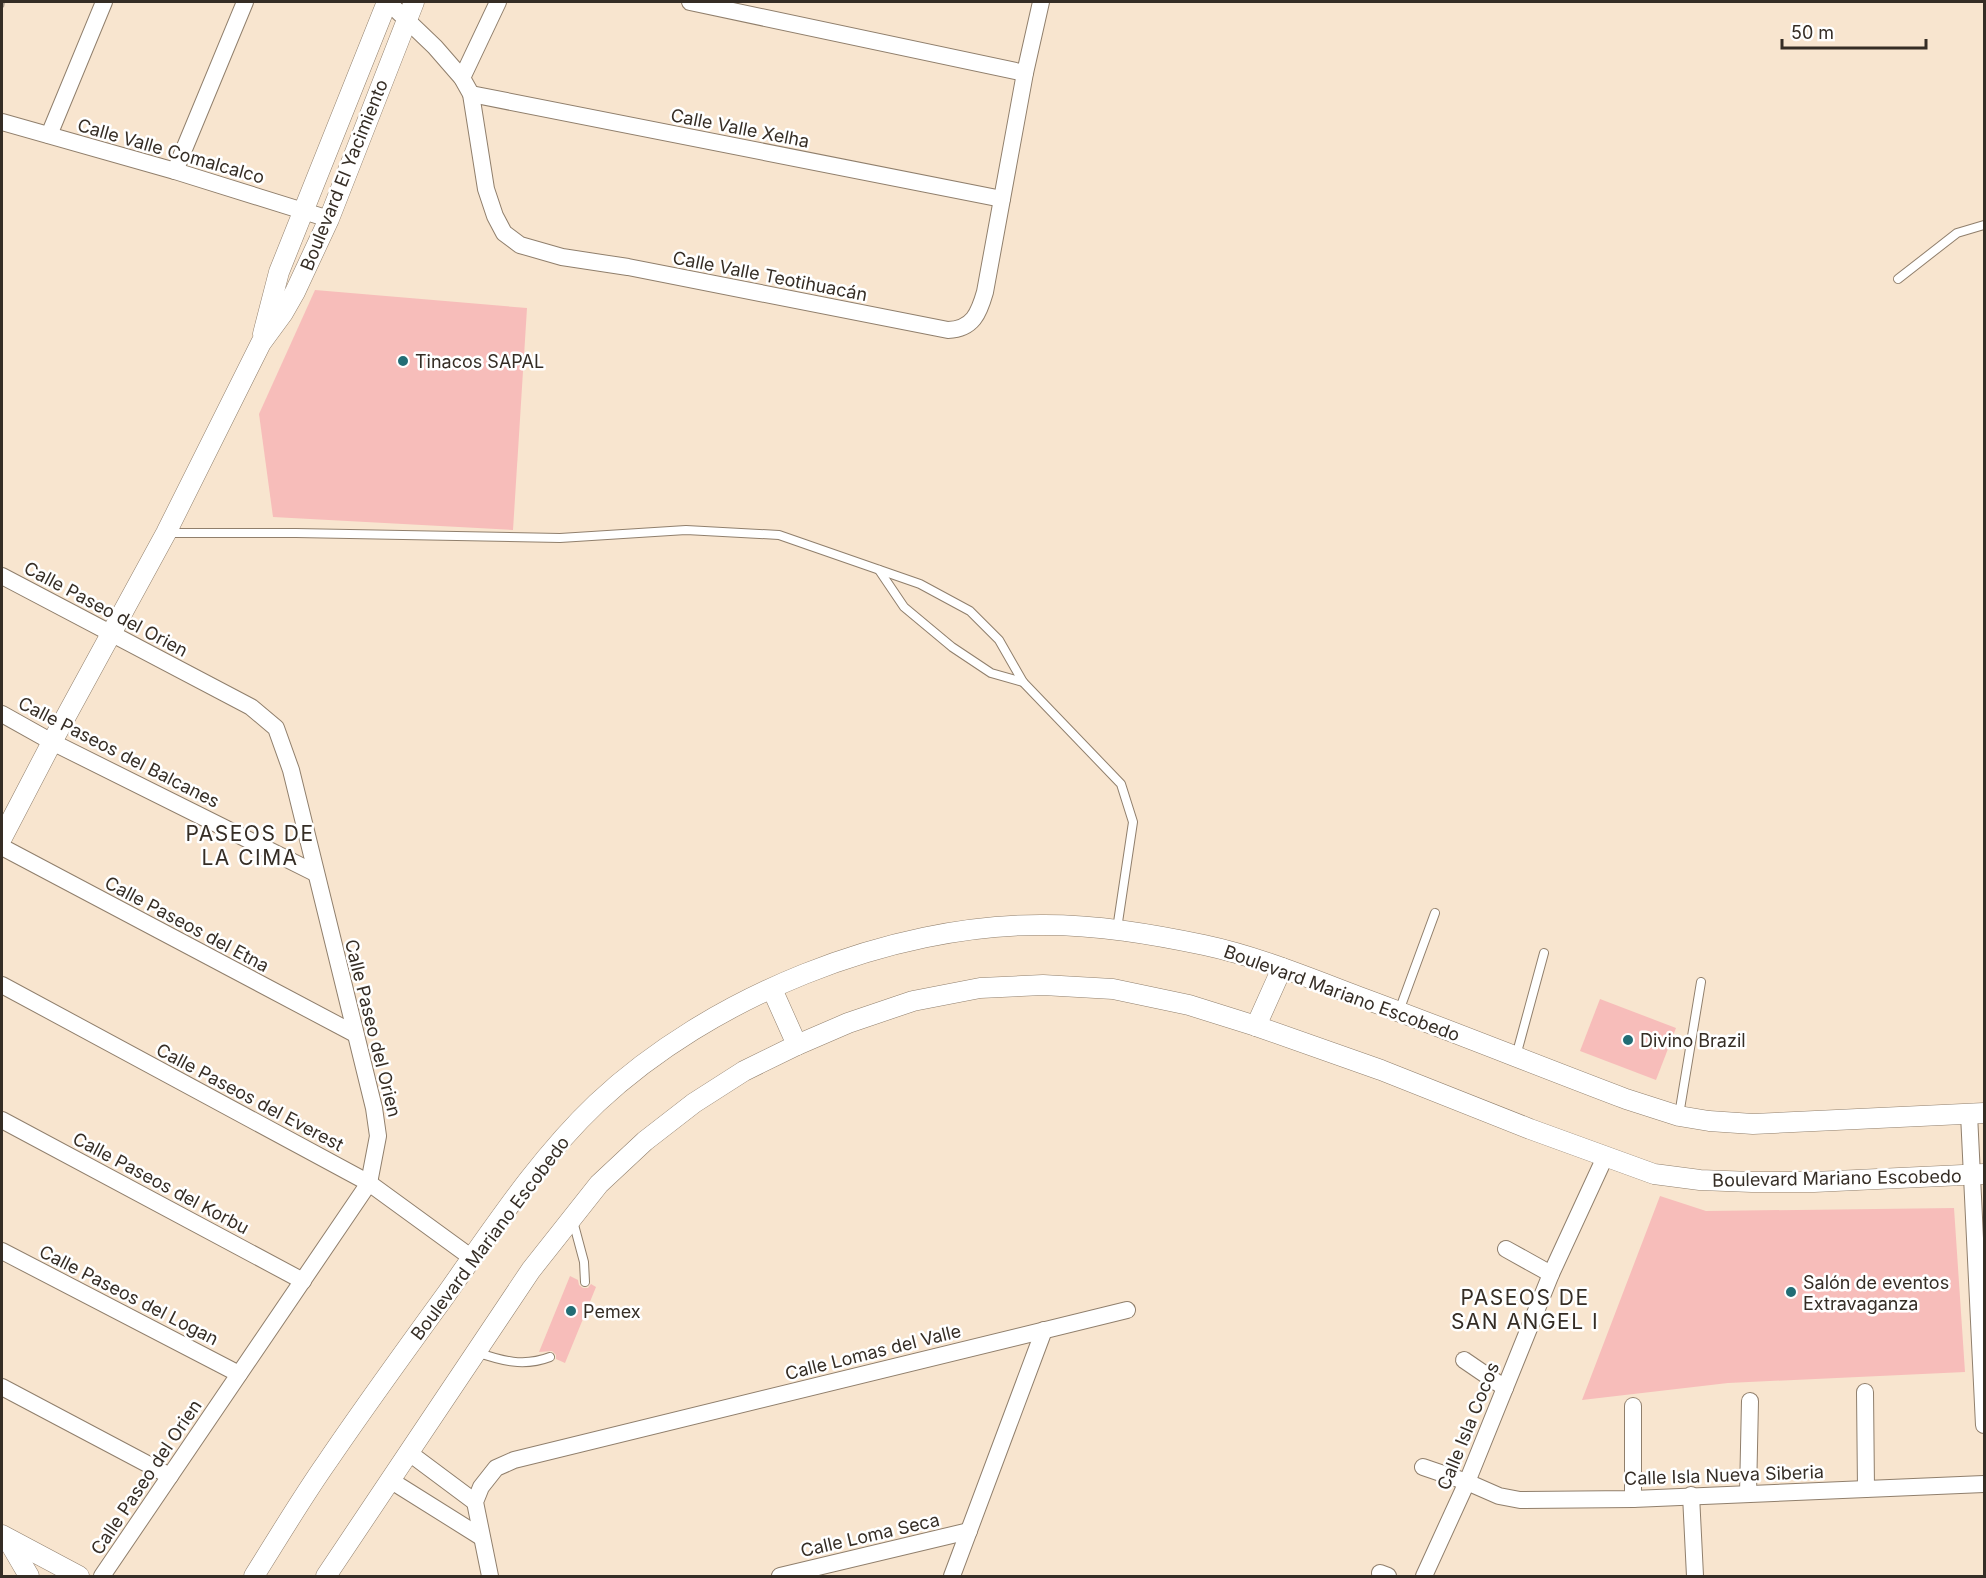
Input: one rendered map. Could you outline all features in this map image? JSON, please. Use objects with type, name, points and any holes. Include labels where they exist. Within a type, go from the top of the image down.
[{"type":"street","points":[[49,135],[104,2]]},
{"type":"street","points":[[175,171],[245,2]]},
{"type":"street","name":"Calle Valle Teotihuacán","points":[[388,2],[411,10],[462,78],[471,94],[486,189],[495,216],[504,233],[520,244],[562,257],[628,267],[931,328],[957,330],[967,326],[981,308],[1025,73],[1041,2]]},
{"type":"street","name":"Boulevard El Yacimiento","points":[[261,342],[279,272],[388,2]]},
{"type":"street","points":[[462,78],[498,2]]},
{"type":"street","points":[[690,2],[1025,73]]},
{"type":"street","name":"Boulevard El Yacimiento","points":[[2,838],[166,533],[261,342],[283,313],[295,291],[328,219],[411,10]]},
{"type":"street","name":"Calle Valle Xelha","points":[[471,94],[1002,200]]},
{"type":"street","name":"Calle Valle Comalcalco","points":[[2,122],[175,171],[328,219]]},
{"type":"street","name":"Calle Paseo del Orien","points":[[2,576],[251,706],[276,728],[291,770],[374,1108],[378,1136],[369,1183],[102,1576]]},
{"type":"street","name":"Calle Paseos del Balcanes","points":[[2,714],[52,742],[315,873]]},
{"type":"street","name":"Calle Paseos del Etna","points":[[2,847],[355,1034]]},
{"type":"street","name":"Boulevard Mariano Escobedo","points":[[254,1576],[325,1464],[556,1144],[600,1101],[666,1049],[718,1016],[830,964],[899,943],[970,928],[1044,925],[1117,929],[1209,946],[1282,968],[1626,1099],[1679,1116],[1709,1121],[1754,1124],[1977,1113]]},
{"type":"street","points":[[1256,1026],[1282,968]]},
{"type":"street","name":"Calle Paseos del Everest","points":[[2,985],[369,1183],[472,1258]]},
{"type":"street","name":"Boulevard Mariano Escobedo","points":[[326,1576],[531,1270],[600,1184],[645,1141],[694,1103],[744,1071],[848,1023],[913,1001],[980,988],[1044,985],[1113,989],[1189,1005],[1381,1070],[1654,1174],[1700,1180],[1814,1182],[1978,1175]]},
{"type":"street","points":[[772,989],[797,1045]]},
{"type":"street","points":[[1977,1113],[1984,1425]]},
{"type":"street","name":"Calle Paseos del Korbu","points":[[2,1120],[303,1281]]},
{"type":"street","name":"Calle Isla Cocos","points":[[1424,1576],[1467,1482],[1551,1274],[1605,1157]]},
{"type":"street","points":[[1506,1249],[1551,1274]]},
{"type":"street","name":"Calle Paseos del Logan","points":[[2,1251],[239,1374]]},
{"type":"street","name":"Calle Lomas del Valle","points":[[475,1502],[481,1487],[496,1468],[514,1460],[1127,1310]]},
{"type":"street","points":[[952,1576],[1044,1330]]},
{"type":"street","points":[[1464,1360],[1505,1388]]},
{"type":"street","points":[[2,1387],[170,1476]]},
{"type":"street","points":[[1864,1392],[1866,1489]]},
{"type":"street","points":[[1748,1494],[1750,1401]]},
{"type":"street","points":[[1633,1406],[1633,1499]]},
{"type":"street","points":[[408,1452],[475,1502],[489,1576]]},
{"type":"street","name":"Calle Isla Nueva Siberia","points":[[1423,1467],[1499,1496],[1520,1500],[1633,1499],[1984,1484]]},
{"type":"street","points":[[390,1480],[480,1537]]},
{"type":"street","points":[[1690,1495],[1695,1576]]},
{"type":"street","name":"Calle Loma Seca","points":[[780,1576],[969,1532]]},
{"type":"street","points":[[5,1537],[29,1576]]},
{"type":"street","points":[[5,1537],[79,1576]]},
{"type":"lane","points":[[1898,279],[1957,232],[1984,225]]},
{"type":"lane","points":[[166,533],[560,538],[686,530],[779,535],[920,584],[970,611],[999,640],[1023,682],[1121,784],[1133,822],[1117,929]]},
{"type":"lane","points":[[879,570],[904,607],[952,647],[991,673],[1023,682]]},
{"type":"lane","points":[[1399,1011],[1436,913]]},
{"type":"lane","points":[[1516,1057],[1544,953]]},
{"type":"lane","points":[[1679,1116],[1701,982]]},
{"type":"lane","points":[[572,1218],[584,1262],[585,1282]]},
{"type":"lane","points":[[476,1352],[514,1363],[536,1362],[550,1357]]},
{"type":"path","points":[[2,7],[3,2]]},
{"type":"building","name":"Tinacos SAPAL","points":[[315,290],[527,308],[513,530],[273,517],[259,414]]},
{"type":"building","name":"Divino Brazil","points":[[1600,999],[1676,1028],[1656,1080],[1580,1051]]},
{"type":"building","name":"Salón de eventos Extravaganza","points":[[1660,1196],[1706,1211],[1954,1208],[1965,1372],[1728,1383],[1582,1400]]},
{"type":"building","name":"Pemex","points":[[570,1276],[578,1280],[579,1285],[583,1288],[588,1288],[591,1284],[596,1287],[565,1363],[556,1359],[552,1351],[539,1352]]},
{"type":"place","name":"Tinacos SAPAL","points":[[403,361]]},
{"type":"place","name":"Divino Brazil","points":[[1628,1040]]},
{"type":"place","name":"Salón de eventos Extravaganza","points":[[1791,1292]]},
{"type":"place","name":"Pemex","points":[[571,1311]]},
{"type":"district","name":"PASEOS DE LA CIMA","points":[[250,845]]},
{"type":"district","name":"PASEOS DE SAN ANGEL I","points":[[1525,1309]]}]
